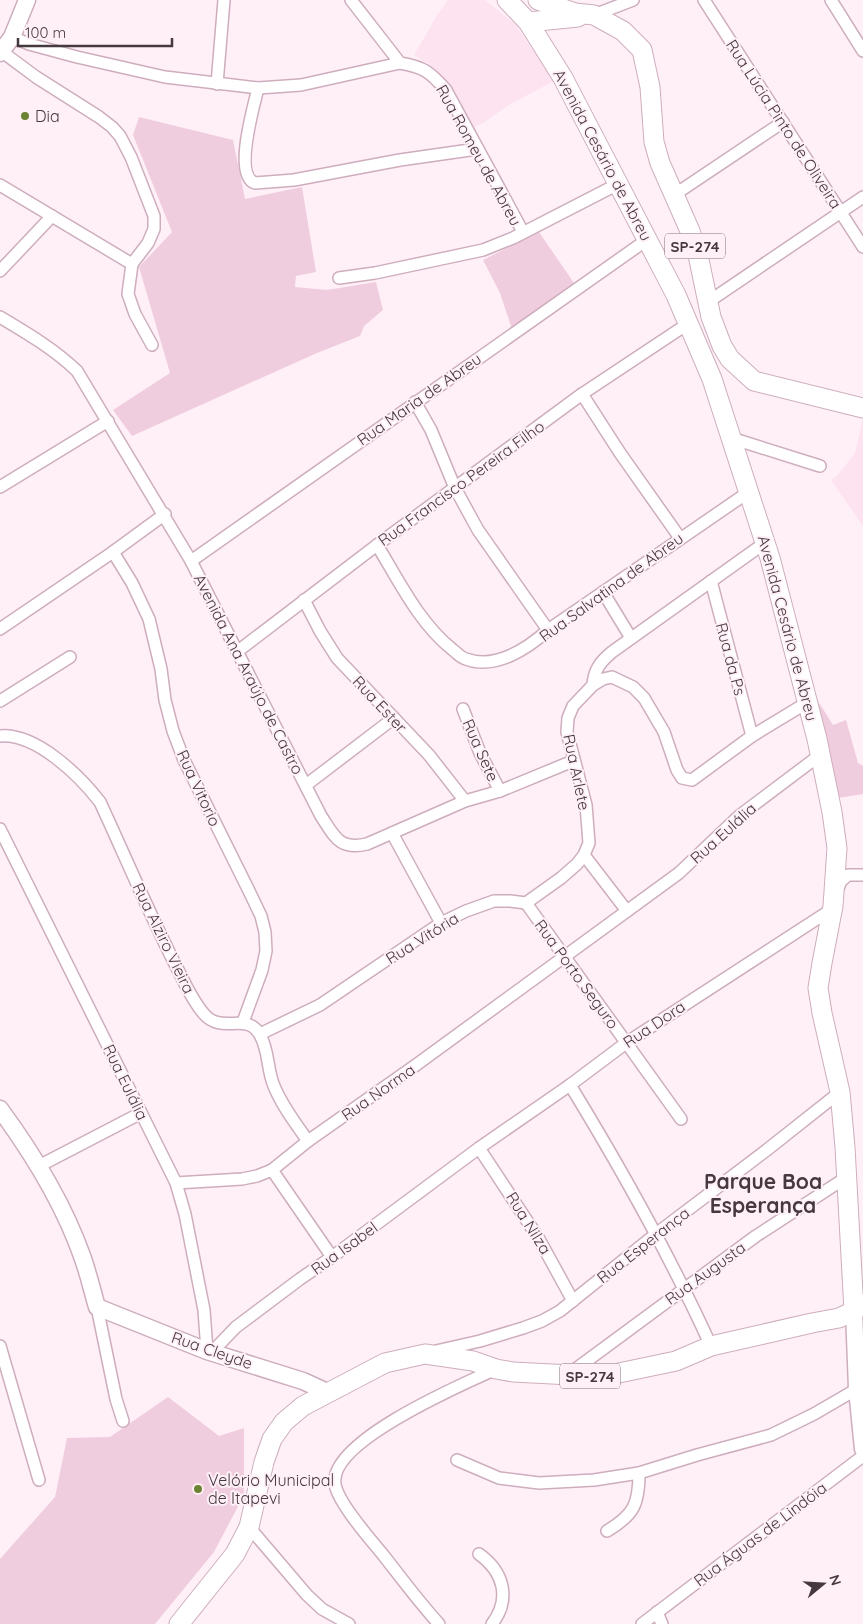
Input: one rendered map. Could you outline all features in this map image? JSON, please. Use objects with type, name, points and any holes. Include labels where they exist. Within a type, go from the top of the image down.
[{"type":"main road","name":"Avenida Cesário de Abreu","points":[[507,0],[528,22],[563,78],[648,239],[689,323],[712,380],[766,542],[808,702],[832,812],[837,854],[834,901],[818,988],[840,1092],[858,1307]]},
{"type":"main road","name":"SP-274","points":[[538,0],[575,13],[594,16],[623,31],[642,50],[650,87],[654,142],[660,163],[690,231],[698,255],[708,302],[722,346],[735,364],[754,381],[863,408]]},
{"type":"main road","points":[[528,22],[594,16]]},
{"type":"main road","points":[[712,380],[717,373],[726,371],[754,381]]},
{"type":"main road","name":"SP-274","points":[[179,1624],[235,1554],[249,1527],[264,1462],[272,1439],[284,1422],[303,1406],[385,1362],[425,1354],[473,1361],[496,1369],[540,1375],[591,1376],[640,1369],[676,1361],[711,1346],[839,1318],[858,1307]]},
{"type":"street","points":[[27,0],[12,36],[0,51],[36,77],[99,117],[120,136],[131,158],[154,216],[154,229],[151,236],[132,264],[128,294],[135,314],[152,345]]},
{"type":"street","points":[[217,84],[224,0]]},
{"type":"street","points":[[12,36],[29,44],[165,77],[258,88],[301,85],[400,63],[351,0]]},
{"type":"street","points":[[594,16],[633,0]]},
{"type":"street","name":"Rua Lúcia Pinto de Oliveira","points":[[704,0],[863,247]]},
{"type":"street","points":[[831,0],[863,51]]},
{"type":"street","name":"Rua Romeu de Abreu","points":[[400,63],[417,66],[433,76],[446,90],[523,232]]},
{"type":"street","points":[[258,88],[245,150],[244,168],[251,182],[294,180],[400,160],[478,149]]},
{"type":"street","points":[[674,195],[783,122]]},
{"type":"street","points":[[339,278],[375,273],[484,250],[618,184]]},
{"type":"street","points":[[0,185],[132,264]]},
{"type":"street","points":[[708,302],[863,197]]},
{"type":"street","points":[[0,271],[52,216]]},
{"type":"street","name":"Rua Maria de Abreu","points":[[192,561],[648,239]]},
{"type":"street","name":"Avenida Ana Araújo de Castro","points":[[0,317],[44,343],[77,371],[192,561],[321,816],[330,830],[346,846],[355,847],[367,844],[465,801],[500,791],[574,761]]},
{"type":"street","name":"Rua Francisco Pereira Filho","points":[[238,651],[377,545],[582,394],[689,323]]},
{"type":"street","points":[[582,394],[620,453],[680,538]]},
{"type":"street","points":[[415,402],[431,430],[455,488],[466,509],[489,548],[548,630]]},
{"type":"street","points":[[0,487],[108,422]]},
{"type":"street","points":[[731,438],[820,466]]},
{"type":"street","name":"Rua Salvatina de Abreu","points":[[377,545],[414,605],[432,630],[464,659],[480,663],[512,655],[526,648],[602,592],[750,491]]},
{"type":"street","points":[[0,629],[113,552],[164,514]]},
{"type":"street","points":[[592,685],[594,674],[600,662],[766,542]]},
{"type":"street","name":"Rua Vitorio","points":[[113,552],[132,583],[149,619],[161,669],[165,700],[173,731],[184,760],[250,893],[263,924],[266,951],[262,970],[243,1022]]},
{"type":"street","name":"Rua da Ps","points":[[710,581],[752,736]]},
{"type":"street","points":[[602,592],[631,638]]},
{"type":"street","name":"Rua Ester","points":[[304,600],[337,658],[429,755],[465,801]]},
{"type":"street","points":[[0,701],[70,656]]},
{"type":"street","points":[[592,685],[612,677],[633,687],[644,698],[664,732],[677,770],[682,778],[692,780],[752,736],[808,702]]},
{"type":"street","name":"Rua Arlete","points":[[584,856],[589,843],[586,806],[567,732],[568,718],[573,706],[592,685]]},
{"type":"street","name":"Rua Sete","points":[[463,709],[480,753],[500,791]]},
{"type":"street","points":[[306,785],[394,718]]},
{"type":"street","name":"Rua Alziro Vieira","points":[[0,736],[15,736],[29,742],[48,753],[86,784],[100,802],[151,915],[194,999],[211,1021],[220,1024],[243,1022]]},
{"type":"street","name":"Rua Eulália","points":[[563,957],[679,873],[739,816],[820,755]]},
{"type":"street","name":"Rua Eulália","points":[[0,829],[176,1183],[185,1214],[210,1351]]},
{"type":"street","points":[[392,833],[440,923]]},
{"type":"street","points":[[837,854],[842,868],[848,875]]},
{"type":"street","points":[[526,903],[560,878],[584,856],[627,911]]},
{"type":"street","points":[[834,901],[841,881],[848,875],[863,875]]},
{"type":"street","name":"Rua Vitória","points":[[260,1034],[320,1004],[440,923],[494,901],[526,903]]},
{"type":"street","name":"Rua Dora","points":[[479,1148],[570,1085],[626,1042],[826,913],[834,901]]},
{"type":"street","name":"Rua Porto Seguro","points":[[526,903],[681,1119]]},
{"type":"street","name":"Rua Norma","points":[[176,1183],[242,1179],[272,1170],[308,1141],[416,1065],[563,957]]},
{"type":"street","points":[[243,1022],[253,1027],[260,1034],[266,1051],[273,1086],[308,1141]]},
{"type":"street","points":[[570,1085],[632,1188],[685,1289],[711,1346]]},
{"type":"street","name":"Rua Esperança","points":[[425,1354],[480,1341],[542,1321],[574,1300],[840,1092]]},
{"type":"street","points":[[0,1109],[39,1166],[73,1233],[97,1307],[116,1399],[123,1421]]},
{"type":"street","points":[[39,1166],[141,1113]]},
{"type":"street","name":"Rua Isabel","points":[[210,1351],[236,1327],[479,1148]]},
{"type":"street","name":"Rua Nilza","points":[[479,1148],[539,1239],[574,1300]]},
{"type":"street","points":[[272,1170],[332,1257]]},
{"type":"street","name":"Rua Augusta","points":[[567,1375],[756,1236],[847,1177]]},
{"type":"street","name":"Rua Cleyde","points":[[97,1307],[210,1351],[302,1381],[328,1392]]},
{"type":"street","points":[[858,1307],[857,1389],[863,1448]]},
{"type":"street","points":[[0,1346],[39,1480]]},
{"type":"street","points":[[438,1624],[356,1522],[335,1484],[338,1468],[347,1456],[363,1442],[401,1415],[496,1369]]},
{"type":"street","points":[[457,1460],[499,1478],[516,1481],[594,1480],[639,1473],[771,1435],[802,1421],[857,1389]]},
{"type":"street","name":"Rua Águas de Lindóia","points":[[642,1624],[863,1456]]},
{"type":"street","points":[[607,1531],[625,1519],[636,1505],[639,1490],[639,1473]]},
{"type":"street","points":[[249,1527],[322,1610],[349,1624]]},
{"type":"street","points":[[479,1554],[495,1568],[501,1579],[503,1604],[492,1624]]},
{"type":"street","points":[[657,1612],[662,1624]]},
{"type":"shaded area","points":[[448,0],[485,0],[515,24],[554,81],[507,106],[473,128],[451,86],[432,66],[414,55]]},
{"type":"shaded area","points":[[139,117],[233,140],[245,199],[302,187],[316,272],[296,276],[295,287],[327,290],[376,282],[383,310],[364,326],[360,336],[317,353],[132,436],[113,410],[170,373],[139,267],[172,232],[133,135]]},
{"type":"shaded area","points":[[539,232],[574,283],[512,329],[500,293],[483,260]]},
{"type":"shaded area","points":[[863,418],[863,526],[831,480],[837,476],[855,453]]},
{"type":"shaded area","points":[[818,701],[833,725],[846,720],[858,763],[863,766],[863,794],[838,798]]},
{"type":"shaded area","points":[[168,1397],[219,1436],[244,1428],[244,1495],[214,1552],[155,1624],[0,1624],[0,1559],[55,1497],[67,1438],[110,1437]]},
{"type":"place","name":"Dia","points":[[25,116]]},
{"type":"place","name":"Velório Municipal de Itapevi","points":[[198,1489]]},
{"type":"district","name":"Parque Boa Esperança","points":[[763,1193]]}]
